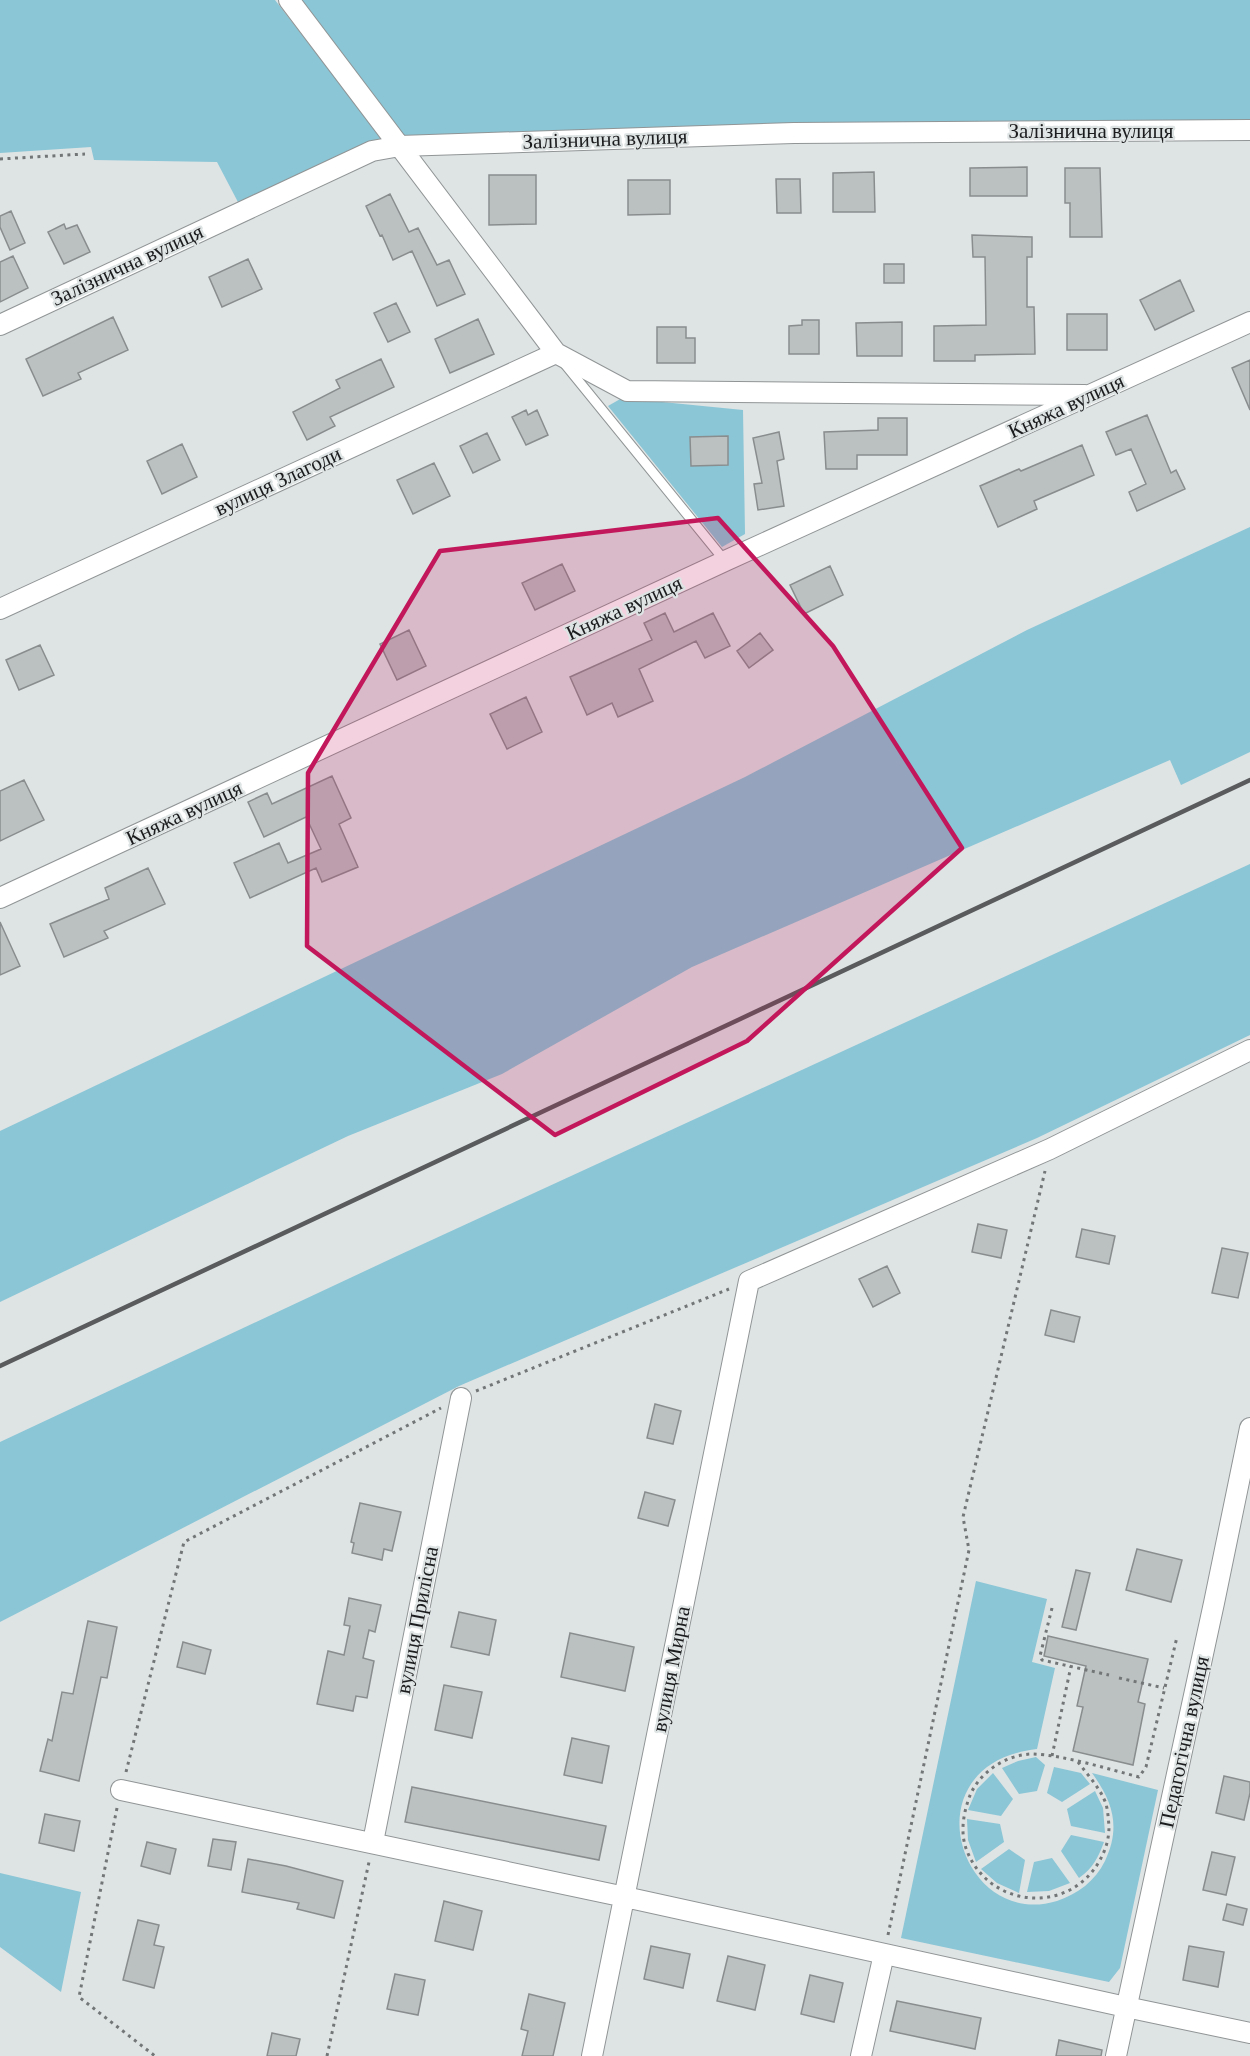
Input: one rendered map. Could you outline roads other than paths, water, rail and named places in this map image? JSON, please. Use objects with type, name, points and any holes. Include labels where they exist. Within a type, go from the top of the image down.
[{"type":"street","points":[[289,0],[556,353],[627,392],[1090,395]]},
{"type":"street","name":"Залізнична вулиця","points":[[0,325],[372,151],[400,146],[794,133],[1250,130]]},
{"type":"street","name":"Княжа вулиця","points":[[0,898],[725,561],[1250,322]]},
{"type":"street","name":"вулиця Злагоди","points":[[0,609],[556,353]]},
{"type":"street","name":"вулиця Мирна","points":[[592,2056],[749,1281],[1050,1149],[1250,1050]]},
{"type":"street","name":"вулиця Прилісна","points":[[373,1842],[461,1398]]},
{"type":"street","name":"Педагогічна вулиця","points":[[1116,2056],[1250,1428]]},
{"type":"street","points":[[121,1790],[625,1896],[1126,2007],[1250,2032]]},
{"type":"street","points":[[861,2056],[884,1954]]},
{"type":"lane","points":[[556,353],[725,561]]},
{"type":"railway","points":[[0,1366],[1250,780]]}]
